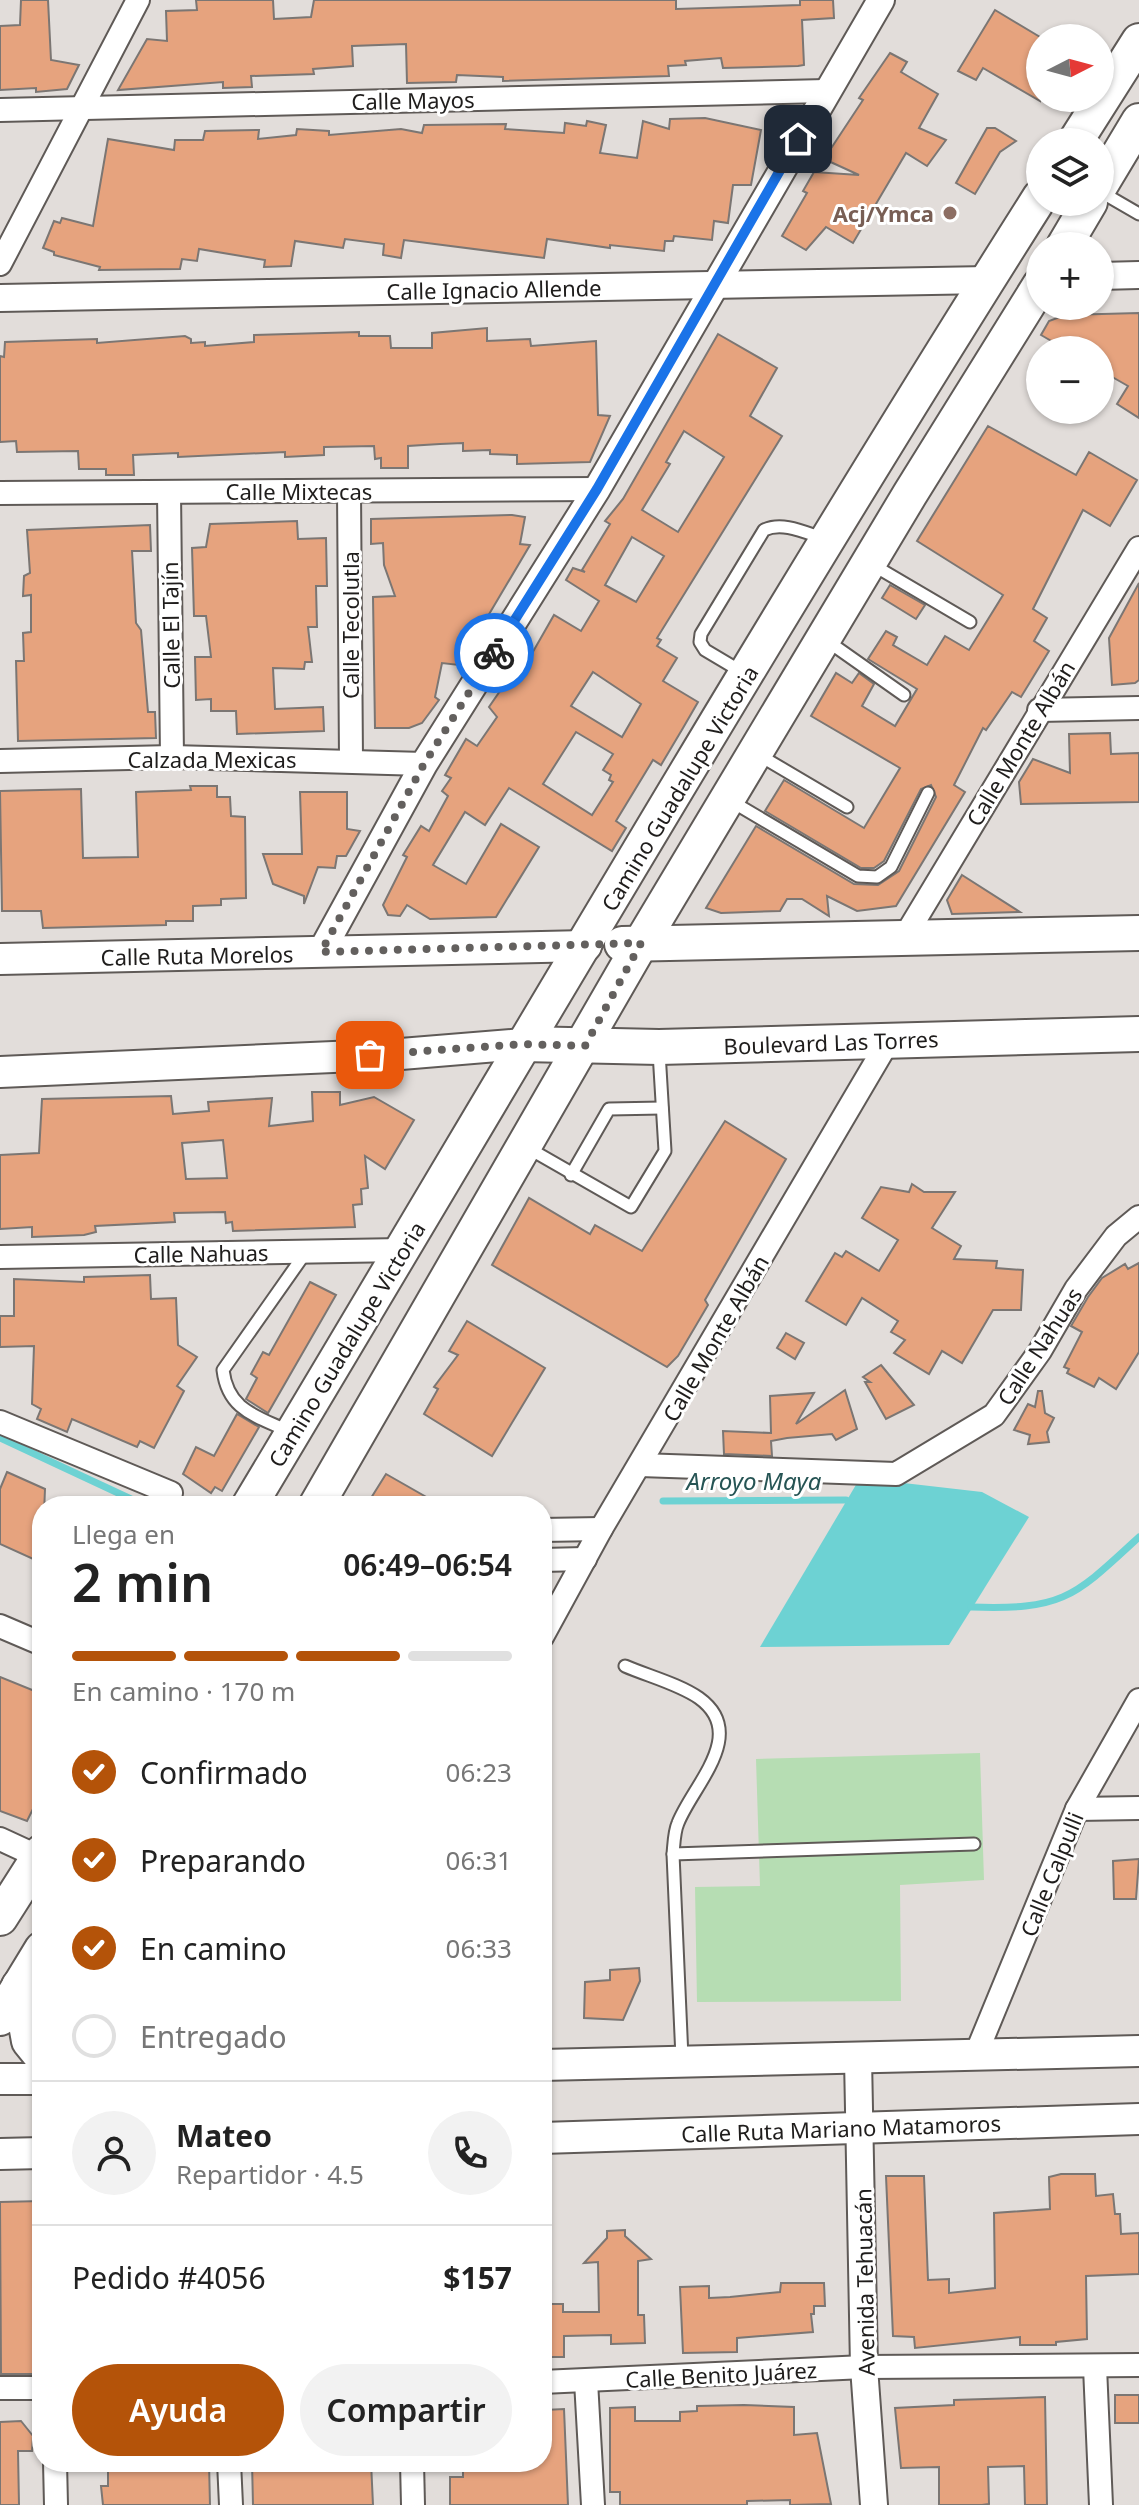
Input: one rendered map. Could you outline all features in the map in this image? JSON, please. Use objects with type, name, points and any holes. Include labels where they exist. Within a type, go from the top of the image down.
[{"type":"main road","points":[[1084,128],[1139,41]]},
{"type":"main road","points":[[1114,168],[1135,137]]},
{"type":"main road","name":"Camino Guadalupe Victoria","points":[[255,1496],[523,1044],[586,946],[746,675],[1028,216]]},
{"type":"main road","points":[[322,1496],[585,1046],[641,943],[869,562],[1026,308]]},
{"type":"main road","points":[[586,946],[1139,933]]},
{"type":"main road","name":"Calle Ruta Morelos","points":[[0,959],[586,946]]},
{"type":"main road","name":"Boulevard Las Torres","points":[[523,1044],[659,1047],[1139,1034]]},
{"type":"main road","points":[[0,1072],[401,1054],[523,1044]]},
{"type":"main road","points":[[0,1918],[32,1867]]},
{"type":"main road","points":[[0,2018],[32,1965]]},
{"type":"main road","points":[[19,1986],[32,2045]]},
{"type":"main road","points":[[552,2065],[976,2054],[1132,2058]]},
{"type":"main road","points":[[0,2079],[32,2079]]},
{"type":"main road","name":"Calle Ruta Mariano Matamoros","points":[[552,2138],[1139,2119]]},
{"type":"main road","points":[[0,2154],[32,2153]]},
{"type":"street","points":[[0,264],[138,0]]},
{"type":"street","points":[[321,952],[424,764],[597,489],[881,0]]},
{"type":"street","name":"Calle Mayos","points":[[0,110],[826,91]]},
{"type":"street","points":[[1114,276],[1139,275]]},
{"type":"street","name":"Calle Ignacio Allende","points":[[0,298],[988,280]]},
{"type":"street","name":"Calle Mixtecas","points":[[0,493],[597,489]]},
{"type":"street","name":"Calle Tecolutla","points":[[349,491],[351,759]]},
{"type":"street","name":"Calle El Tajín","points":[[169,492],[172,757]]},
{"type":"street","name":"Calle Monte Albán","points":[[904,938],[1139,548]]},
{"type":"street","points":[[1039,710],[1139,708]]},
{"type":"street","name":"Calzada Mexicas","points":[[0,761],[172,757],[351,759],[424,764]]},
{"type":"street","name":"Calle Monte Albán","points":[[552,1619],[601,1529],[889,1040]]},
{"type":"street","name":"Calle Nahuas","points":[[640,1465],[896,1474],[994,1415],[1040,1351],[1076,1289],[1116,1236],[1139,1217]]},
{"type":"street","name":"Calle Nahuas","points":[[0,1257],[402,1250]]},
{"type":"street","points":[[0,1422],[171,1493]]},
{"type":"street","points":[[552,1530],[601,1529]]},
{"type":"street","points":[[552,1560],[585,1559]]},
{"type":"street","points":[[0,1626],[32,1640]]},
{"type":"street","name":"Calle Calpulli","points":[[976,2054],[1077,1809],[1139,1700]]},
{"type":"street","points":[[1077,1809],[1139,1808]]},
{"type":"street","points":[[0,1839],[32,1851]]},
{"type":"street","name":"Avenida Tehuacán","points":[[858,2058],[864,2367],[874,2505]]},
{"type":"street","name":"Calle Benito Juárez","points":[[552,2382],[864,2367],[1139,2365]]},
{"type":"street","points":[[1095,2367],[1101,2505]]},
{"type":"street","points":[[586,2381],[593,2505]]},
{"type":"street","points":[[0,2388],[32,2388]]},
{"type":"street","points":[[55,2472],[56,2505]]},
{"type":"street","points":[[229,2472],[231,2505]]},
{"type":"street","points":[[412,2472],[413,2505]]},
{"type":"lane","points":[[1114,197],[1139,214]]},
{"type":"lane","points":[[746,675],[705,650],[700,642],[701,634],[764,530],[774,525],[783,526],[829,541]]},
{"type":"lane","points":[[869,562],[970,622]]},
{"type":"lane","points":[[823,638],[904,695]]},
{"type":"lane","points":[[755,752],[847,807]]},
{"type":"lane","points":[[727,799],[858,876],[877,877],[891,867],[928,793]]},
{"type":"lane","points":[[526,1147],[631,1207],[665,1151],[659,1047]]},
{"type":"lane","points":[[571,1175],[609,1109],[662,1108]]},
{"type":"lane","points":[[293,1433],[244,1410],[225,1391],[223,1370],[306,1251]]},
{"type":"lane","points":[[625,1666],[698,1697],[712,1711],[719,1728],[720,1747],[677,1825],[673,1854],[682,2062]]},
{"type":"lane","points":[[673,1854],[974,1844]]},
{"type":"green space","points":[[980,1753],[984,1880],[900,1885],[901,2001],[697,2002],[695,1887],[760,1886],[756,1759]]},
{"type":"water","points":[[860,1478],[982,1492],[1029,1517],[949,1645],[760,1647]]},
{"type":"building","points":[[21,0],[48,0],[51,60],[79,65],[67,89],[36,92],[36,88],[0,90],[0,26],[20,25]]},
{"type":"building","points":[[196,0],[273,0],[274,19],[311,17],[314,0],[676,0],[676,9],[800,5],[800,0],[833,0],[834,18],[802,20],[804,65],[798,66],[723,68],[721,58],[685,61],[686,65],[668,66],[669,76],[503,81],[503,77],[457,75],[456,82],[407,83],[406,44],[352,46],[353,66],[313,69],[314,74],[251,76],[252,87],[223,88],[223,82],[118,90],[147,39],[167,41],[166,11],[197,10]]},
{"type":"building","points":[[995,10],[1026,29],[1026,93],[983,68],[976,80],[958,71]]},
{"type":"building","points":[[890,53],[907,62],[901,72],[938,94],[919,128],[946,140],[927,166],[906,153],[853,243],[826,227],[806,250],[782,236],[807,193],[803,191],[814,172],[859,175],[824,159],[863,100],[859,98]]},
{"type":"building","points":[[705,118],[761,130],[751,185],[733,185],[728,223],[714,221],[712,240],[674,236],[673,241],[665,241],[664,251],[610,245],[610,248],[547,239],[544,258],[404,240],[401,258],[383,255],[384,244],[345,239],[343,248],[295,241],[291,266],[264,267],[265,260],[199,249],[197,261],[182,259],[180,269],[99,270],[100,267],[54,255],[54,252],[43,248],[54,221],[60,223],[62,218],[93,226],[108,139],[174,150],[175,140],[203,140],[205,131],[259,130],[258,139],[296,135],[297,129],[329,131],[329,135],[401,129],[422,133],[424,125],[506,124],[505,129],[564,133],[565,123],[586,126],[587,121],[606,125],[600,153],[637,158],[643,121],[669,129],[670,119]]},
{"type":"building","points":[[987,128],[995,128],[1016,141],[1000,152],[975,194],[956,183]]},
{"type":"building","points":[[1139,313],[1139,418],[1117,404],[1128,386],[1114,378],[1114,336],[1041,335],[1052,320],[1114,320],[1114,314]]},
{"type":"building","points":[[487,328],[487,341],[530,339],[531,346],[596,341],[598,415],[610,416],[590,462],[517,464],[517,455],[490,454],[490,450],[463,451],[463,443],[408,446],[408,468],[381,468],[381,458],[375,459],[374,446],[324,447],[324,455],[285,457],[285,452],[178,457],[178,453],[133,455],[134,475],[106,475],[106,469],[79,469],[78,451],[17,452],[16,441],[0,442],[0,356],[4,357],[5,342],[97,339],[97,343],[185,336],[191,339],[191,343],[205,342],[205,346],[254,342],[254,335],[359,332],[359,336],[390,336],[391,348],[432,348],[432,333]]},
{"type":"building","points":[[718,334],[777,368],[750,416],[782,436],[657,638],[661,640],[657,646],[677,658],[663,681],[698,702],[661,765],[653,760],[616,821],[626,828],[612,851],[509,788],[485,825],[465,812],[433,865],[466,884],[501,824],[539,847],[496,917],[430,919],[407,905],[400,916],[388,915],[383,905],[407,857],[403,855],[421,826],[429,831],[448,796],[442,791],[451,778],[445,775],[466,739],[477,746],[497,717],[489,707],[511,675],[522,671],[554,615],[581,631],[599,601],[566,580],[573,568],[585,572],[582,570],[610,524],[605,521],[623,499]],"holes":[[[684,431],[724,457],[678,532],[642,510],[670,464],[666,462]],[[632,537],[664,556],[636,602],[605,585]],[[593,672],[641,704],[622,737],[571,706]],[[576,732],[613,754],[603,770],[611,775],[609,780],[613,782],[592,815],[543,784]]]},
{"type":"building","points":[[988,426],[1076,475],[1089,452],[1137,480],[1110,526],[1083,510],[1033,609],[1047,618],[1034,641],[1049,651],[1021,697],[1012,692],[986,730],[983,728],[954,785],[965,792],[896,906],[857,911],[827,896],[829,916],[802,899],[787,899],[780,911],[721,913],[706,908],[756,826],[854,884],[878,885],[899,871],[936,797],[931,785],[921,789],[884,861],[874,868],[861,868],[765,811],[784,780],[864,828],[900,768],[811,716],[836,673],[852,683],[859,673],[874,684],[862,706],[895,726],[917,689],[868,659],[886,631],[897,637],[893,645],[927,665],[945,636],[969,650],[1003,595],[917,541]]},
{"type":"building","points":[[525,517],[520,544],[530,545],[459,665],[442,663],[435,697],[439,700],[422,723],[409,728],[375,728],[373,597],[395,596],[384,565],[383,543],[371,544],[371,519]]},
{"type":"building","points":[[297,521],[298,539],[326,538],[327,586],[316,586],[317,627],[308,627],[312,662],[305,662],[304,669],[273,668],[275,709],[323,707],[324,731],[237,734],[236,711],[211,711],[211,699],[196,700],[195,657],[211,657],[206,616],[194,616],[192,548],[206,547],[210,524]]},
{"type":"building","points":[[150,525],[151,551],[132,551],[136,623],[141,630],[148,712],[155,712],[156,738],[18,741],[16,661],[24,661],[23,633],[31,632],[31,595],[23,596],[24,576],[30,573],[27,530]]},
{"type":"building","points":[[1139,583],[1139,680],[1112,685],[1109,638]]},
{"type":"building","points":[[890,585],[925,605],[916,619],[882,598]]},
{"type":"building","points":[[1110,733],[1111,754],[1139,753],[1139,802],[1021,804],[1019,782],[1033,759],[1070,773],[1069,734]]},
{"type":"building","points":[[190,786],[217,786],[217,797],[230,797],[231,816],[245,817],[246,898],[221,899],[221,905],[193,906],[193,921],[166,921],[166,925],[43,928],[41,911],[2,911],[0,791],[81,789],[83,858],[138,857],[136,792],[191,790]]},
{"type":"building","points":[[300,792],[347,792],[347,829],[360,831],[346,856],[337,856],[335,868],[318,867],[304,904],[304,896],[273,884],[263,854],[302,854]]},
{"type":"building","points":[[962,875],[1020,912],[952,914],[947,900]]},
{"type":"building","points":[[312,1092],[340,1092],[340,1105],[374,1097],[414,1120],[385,1169],[365,1156],[368,1188],[361,1189],[362,1204],[353,1205],[355,1227],[233,1231],[232,1222],[226,1223],[225,1212],[174,1213],[175,1222],[95,1226],[96,1232],[84,1235],[32,1237],[32,1227],[0,1229],[0,1155],[39,1153],[42,1099],[171,1096],[173,1114],[209,1111],[208,1102],[272,1098],[269,1126],[313,1121]],"holes":[[[223,1140],[227,1178],[186,1179],[182,1143]]]},
{"type":"building","points":[[725,1121],[786,1159],[705,1300],[708,1305],[678,1356],[667,1367],[492,1265],[529,1198],[590,1234],[595,1225],[642,1251]]},
{"type":"building","points":[[912,1184],[924,1192],[955,1192],[932,1228],[961,1246],[954,1259],[997,1261],[996,1268],[1023,1270],[1021,1310],[993,1310],[962,1363],[942,1351],[929,1374],[894,1353],[905,1340],[891,1332],[898,1321],[862,1298],[846,1325],[806,1301],[835,1253],[842,1257],[846,1251],[879,1271],[898,1240],[862,1218],[881,1187],[909,1192]]},
{"type":"building","points":[[1139,1263],[1139,1352],[1116,1389],[1099,1378],[1094,1387],[1067,1373],[1069,1369],[1064,1367],[1082,1332],[1071,1326],[1102,1278],[1125,1264],[1128,1269]]},
{"type":"building","points":[[150,1275],[151,1299],[176,1298],[178,1345],[197,1357],[177,1386],[184,1391],[154,1448],[140,1441],[137,1447],[72,1419],[67,1432],[37,1419],[41,1409],[32,1404],[34,1346],[0,1347],[0,1316],[14,1316],[14,1279],[84,1282],[84,1277]]},
{"type":"building","points":[[310,1282],[336,1295],[268,1413],[246,1399],[257,1378],[251,1374],[263,1352],[269,1355]]},
{"type":"building","points":[[467,1321],[545,1368],[492,1456],[424,1414],[438,1389],[434,1387],[458,1355],[449,1351]]},
{"type":"building","points":[[786,1333],[804,1343],[795,1359],[777,1348]]},
{"type":"building","points":[[881,1365],[914,1405],[886,1419],[865,1382],[870,1382],[863,1377]]},
{"type":"building","points":[[845,1390],[857,1429],[836,1440],[832,1434],[771,1441],[772,1456],[724,1454],[723,1431],[771,1433],[770,1396],[814,1393],[796,1424]]},
{"type":"building","points":[[1038,1391],[1042,1391],[1045,1413],[1054,1418],[1047,1432],[1049,1442],[1028,1444],[1030,1435],[1014,1430],[1028,1404],[1035,1407]]},
{"type":"building","points":[[237,1414],[259,1427],[222,1491],[215,1487],[211,1493],[183,1474],[196,1447],[214,1456]]},
{"type":"building","points":[[7,1472],[45,1489],[45,1496],[32,1496],[32,1558],[0,1544],[0,1489]]},
{"type":"building","points":[[386,1474],[424,1496],[372,1496]]},
{"type":"building","points":[[0,1677],[32,1690],[32,1811],[27,1821],[0,1811]]},
{"type":"building","points":[[1139,1859],[1136,1899],[1114,1899],[1113,1861]]},
{"type":"building","points":[[639,1968],[640,1981],[623,2020],[584,2018],[585,1982],[610,1980],[610,1970]]},
{"type":"building","points":[[1095,2174],[1096,2196],[1113,2194],[1115,2214],[1120,2214],[1121,2234],[1139,2233],[1139,2274],[1086,2276],[1087,2339],[1056,2342],[1056,2345],[1020,2345],[1020,2337],[915,2348],[914,2337],[893,2336],[886,2176],[924,2176],[928,2280],[949,2279],[949,2293],[995,2288],[994,2213],[1050,2209],[1049,2177]]},
{"type":"building","points":[[32,2201],[32,2374],[1,2374],[0,2202]]},
{"type":"building","points":[[625,2230],[625,2236],[651,2259],[638,2261],[638,2315],[644,2315],[645,2343],[611,2344],[611,2335],[564,2336],[564,2357],[552,2357],[552,2304],[563,2304],[563,2312],[599,2312],[598,2262],[584,2263],[607,2238],[607,2231]]},
{"type":"building","points":[[781,2283],[824,2283],[825,2306],[814,2306],[814,2314],[811,2314],[813,2332],[737,2338],[737,2352],[683,2353],[680,2287],[709,2286],[709,2298],[780,2292]]},
{"type":"building","points":[[1115,2395],[1139,2395],[1139,2423],[1115,2423]]},
{"type":"building","points":[[1045,2397],[1047,2505],[1025,2505],[1024,2466],[988,2467],[989,2504],[982,2505],[939,2505],[939,2467],[901,2468],[895,2408],[954,2405],[954,2400]]},
{"type":"building","points":[[697,2406],[794,2407],[794,2435],[817,2433],[831,2504],[790,2505],[790,2500],[747,2501],[747,2505],[620,2505],[620,2492],[610,2492],[610,2408],[635,2407],[635,2421],[680,2421],[680,2412],[697,2411]]},
{"type":"building","points":[[564,2409],[568,2505],[450,2505],[450,2477],[463,2477],[463,2472],[552,2472],[552,2410]]},
{"type":"building","points":[[21,2421],[32,2435],[32,2451],[18,2451],[19,2505],[0,2505],[0,2422]]},
{"type":"building","points":[[108,2472],[209,2472],[210,2505],[103,2505],[101,2486],[108,2486]]},
{"type":"building","points":[[252,2472],[371,2472],[373,2505],[253,2505]]},
{"type":"waterway","name":"Arroyo Maya","points":[[0,1438],[125,1496]]},
{"type":"waterway","name":"Arroyo Maya","points":[[663,1501],[846,1500]]},
{"type":"waterway","name":"Arroyo Maya","points":[[971,1607],[1027,1606],[1065,1596],[1098,1574],[1139,1537]]},
{"type":"way so far","points":[[370,1055],[523,1044],[585,1046],[641,943],[321,952],[424,764],[494,653]]},
{"type":"place","name":"Acj/Ymca","points":[[950,213]]},
{"type":"route","points":[[494,653],[597,489],[798,139]]}]
